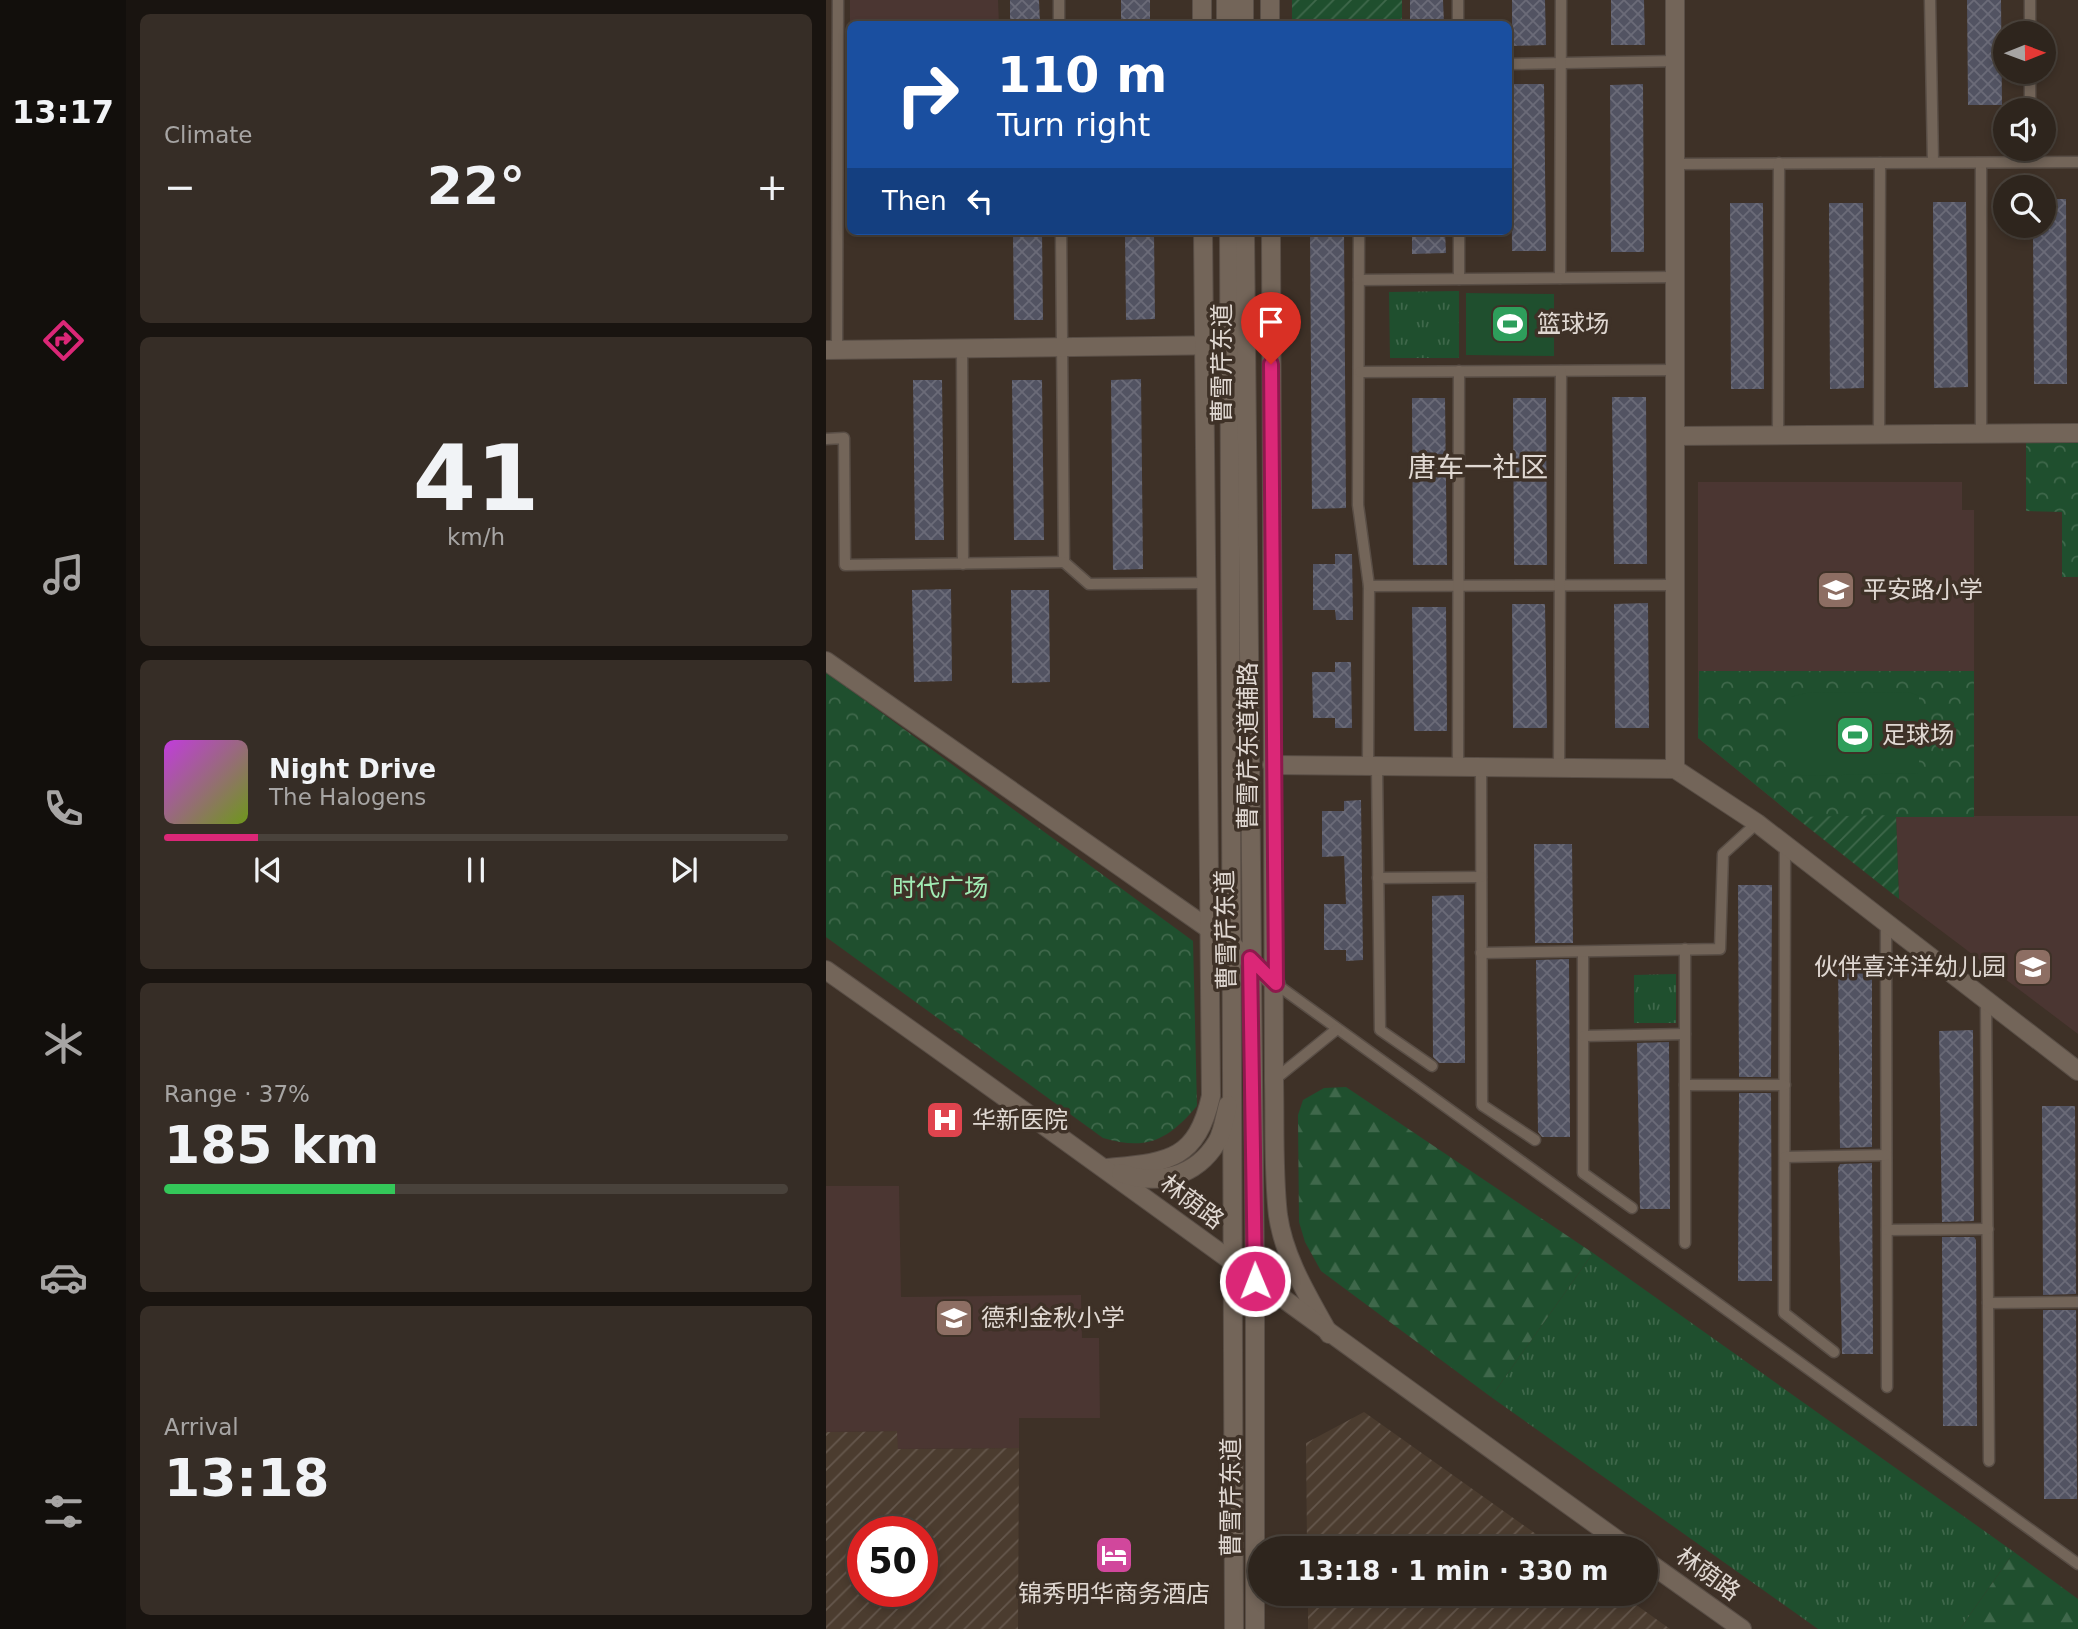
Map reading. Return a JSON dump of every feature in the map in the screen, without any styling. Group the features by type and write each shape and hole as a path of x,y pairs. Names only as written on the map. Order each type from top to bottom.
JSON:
{"street":[{"path":"1202,0 1202,21"},
{"path":"1226,0 1226,21"},
{"path":"1244,0 1244,21"},
{"path":"1270,0 1270,21"},
{"path":"1675,0 1675,769"},
{"name":"曹雪芹东道辅路","path":"1107,1168 1152,1163 1177,1155 1196,1138 1205,1120 1211,1096 1203,235"},
{"name":"曹雪芹东道","path":"1229,235 1231,944 1235,1266 1234,1629"},
{"name":"曹雪芹东道","path":"1245,235 1255,1281 1255,1629"},
{"name":"曹雪芹东道辅路","path":"1270,235 1272,765 1276,984 1274,1080 1279,1216 1300,1282 1329,1334"},
{"path":"831,350 1231,345"},
{"path":"1675,436 2078,433"},
{"path":"826,661 1231,944 1250,958 1276,984"},
{"path":"1272,765 1675,769 1757,823 2078,1071"},
{"name":"林荫路","path":"826,970 1107,1168 1255,1281 1612,1536"},
{"path":"1107,1168 1140,1180 1185,1175 1217,1142 1233,1089"},
{"name":"林荫路","path":"1658,1569 1742,1629"}],"lane":[{"path":"831,350 832,102 838,0"},
{"path":"1059,0 1059,21"},
{"path":"1458,0 1458,21"},
{"path":"1560,278 1561,0"},
{"path":"1930,0 1933,162"},
{"path":"2030,0 2030,21"},
{"path":"1512,64 1675,61"},
{"path":"1675,164 2078,162"},
{"path":"1778,436 1779,163"},
{"path":"1879,435 1880,163"},
{"path":"1981,163 1981,434"},
{"path":"1061,235 1064,562"},
{"path":"1359,235 1358,505 1369,586 1380,1030 1432,1066"},
{"path":"1459,235 1459,279"},
{"path":"1359,280 1675,277"},
{"path":"962,348 963,564"},
{"path":"1360,372 1675,370"},
{"path":"1458,766 1459,371"},
{"path":"1559,768 1561,371"},
{"path":"826,439 844,438 845,565 1064,562 1089,584 1206,583"},
{"path":"1369,586 1674,585"},
{"path":"1481,767 1482,1105 1535,1140"},
{"path":"1481,953 1720,948 1723,854 1757,823"},
{"path":"1785,845 1784,1313 1835,1352"},
{"path":"1378,878 1481,877"},
{"path":"1886,923 1887,1387"},
{"path":"1685,949 1685,1243"},
{"path":"1583,952 1583,1173 1632,1209"},
{"path":"1276,984 2078,1564"},
{"path":"1986,1000 1989,1461"},
{"path":"1274,1080 1337,1029"},
{"path":"1584,1035 1685,1034"},
{"path":"1685,1085 1785,1085"},
{"path":"1784,1157 1886,1155"},
{"path":"1886,1230 1988,1229"},
{"path":"1988,1303 2078,1302"}],"shaded area":[{"path":"850,0 998,0 999,21 850,21"},
{"name":"平安路小学","path":"1698,482 1962,482 1962,510 1974,510 1974,816 2078,816 2078,1034 1899,899 1896,817 1795,817 1698,738"},
{"name":"德利金秋小学","path":"826,1186 899,1186 901,1297 1081,1295 1082,1338 1099,1338 1100,1418 1019,1418 1019,1448 898,1449 897,1431 826,1432"},
{"path":"1364,1412 1539,1536 1307,1536 1306,1443"},
{"path":"898,1431 898,1449 1019,1448 1018,1629 826,1629 826,1432"},
{"path":"1308,1606 1638,1606 1670,1629 1308,1629"}],"green space":[{"path":"1292,0 1402,0 1402,21 1292,21"},
{"path":"1459,291 1459,358 1390,358 1389,292"},
{"name":"篮球场","path":"1466,293 1554,294 1554,356 1466,355"},
{"path":"2026,443 2078,443 2078,577 2062,577 2062,512 2026,511"},
{"path":"1699,671 1974,671 1974,817 1795,817 1698,738"},
{"name":"时代广场","path":"826,672 1193,941 1197,1106 1176,1127 1156,1140 1144,1143 1118,1142 1103,1138 826,937"},
{"name":"足球场","path":"1909,692 1919,696 1919,773 1805,776 1791,773 1791,697 1806,693"},
{"path":"1896,815 1899,899 1795,817"},
{"path":"1676,974 1676,1023 1634,1023 1634,975"},
{"path":"1346,1087 1593,1253 1491,1397 1321,1271 1305,1242 1299,1222 1298,1115 1303,1100 1324,1088"},
{"path":"1593,1253 2014,1552 1960,1629 1818,1629 1491,1397"},
{"path":"2014,1552 2078,1599 2078,1629 1960,1629"}],"building":[{"path":"1010,0 1039,0 1040,21 1010,21"},
{"path":"1121,0 1150,0 1150,19 1121,19"},
{"path":"1410,0 1443,0 1444,21 1410,21"},
{"path":"1512,0 1545,0 1546,45 1512,46"},
{"path":"1611,0 1644,0 1645,45 1611,45"},
{"path":"1967,0 2001,0 2001,21 1993,21 1993,84 2002,84 2002,98 1993,98 1993,105 1968,105"},
{"path":"1512,84 1544,84 1546,251 1512,251"},
{"path":"1643,84 1644,252 1611,252 1610,85"},
{"path":"2056,199 2066,199 2067,384 2034,384 2033,238 2056,238"},
{"path":"1933,202 1966,202 1968,387 1934,388"},
{"path":"1730,203 1763,203 1764,389 1731,389"},
{"path":"1829,203 1863,203 1864,388 1830,389"},
{"path":"1013,235 1042,235 1043,320 1014,320"},
{"path":"1125,235 1154,235 1155,319 1126,320"},
{"path":"1310,235 1344,235 1346,508 1312,509"},
{"path":"1412,235 1445,235 1446,253 1412,254"},
{"path":"1141,379 1143,569 1113,570 1111,380"},
{"path":"913,380 942,380 944,540 915,540"},
{"path":"1012,380 1042,380 1044,540 1014,540"},
{"path":"1612,397 1646,397 1647,564 1614,564"},
{"path":"1412,398 1445,398 1447,565 1413,565"},
{"path":"1513,398 1546,398 1547,565 1514,565"},
{"path":"1335,554 1352,554 1353,620 1336,620 1335,610 1313,610 1313,564 1335,564"},
{"path":"951,589 952,681 914,682 912,590"},
{"path":"1011,590 1049,590 1050,682 1012,683"},
{"path":"1648,603 1649,728 1615,728 1614,604"},
{"path":"1512,604 1545,604 1547,728 1513,728"},
{"path":"1412,607 1446,607 1447,731 1414,731"},
{"path":"1335,662 1351,662 1352,728 1335,728 1335,718 1313,718 1312,672 1335,672"},
{"path":"1361,800 1363,960 1346,961 1346,950 1324,950 1324,904 1346,904 1344,856 1322,857 1322,811 1344,811 1344,801"},
{"path":"1534,844 1572,844 1573,943 1535,943"},
{"path":"1738,885 1772,885 1771,1077 1739,1077"},
{"path":"1464,895 1465,1063 1439,1063 1433,1057 1432,896"},
{"path":"1569,959 1570,1137 1542,1137 1538,1132 1536,960"},
{"path":"1838,959 1872,959 1872,1147 1840,1148"},
{"path":"1973,1030 1974,1221 1942,1222 1939,1031"},
{"path":"1669,1042 1670,1209 1640,1209 1637,1043"},
{"path":"1739,1093 1771,1093 1772,1281 1738,1281"},
{"path":"2042,1106 2075,1106 2076,1294 2043,1295"},
{"path":"1872,1163 1873,1354 1842,1354 1838,1168 1840,1164"},
{"path":"1942,1237 1974,1237 1976,1240 1977,1426 1943,1426"},
{"path":"2043,1310 2076,1310 2077,1499 2044,1499"}],"place":[{"name":"篮球场","path":"1510,324"},
{"name":"平安路小学","path":"1836,590"},
{"name":"足球场","path":"1855,735"},
{"name":"伙伴喜洋洋幼儿园","path":"2033,967"},
{"name":"华新医院","path":"945,1120"},
{"name":"德利金秋小学","path":"954,1318"},
{"name":"锦秀明华商务酒店","path":"1114,1555"}],"district":[{"name":"唐车一社区","path":"1478,467"}],"route":[{"path":"1255,1281 1250,958 1276,984 1272,765 1271,364"}]}
